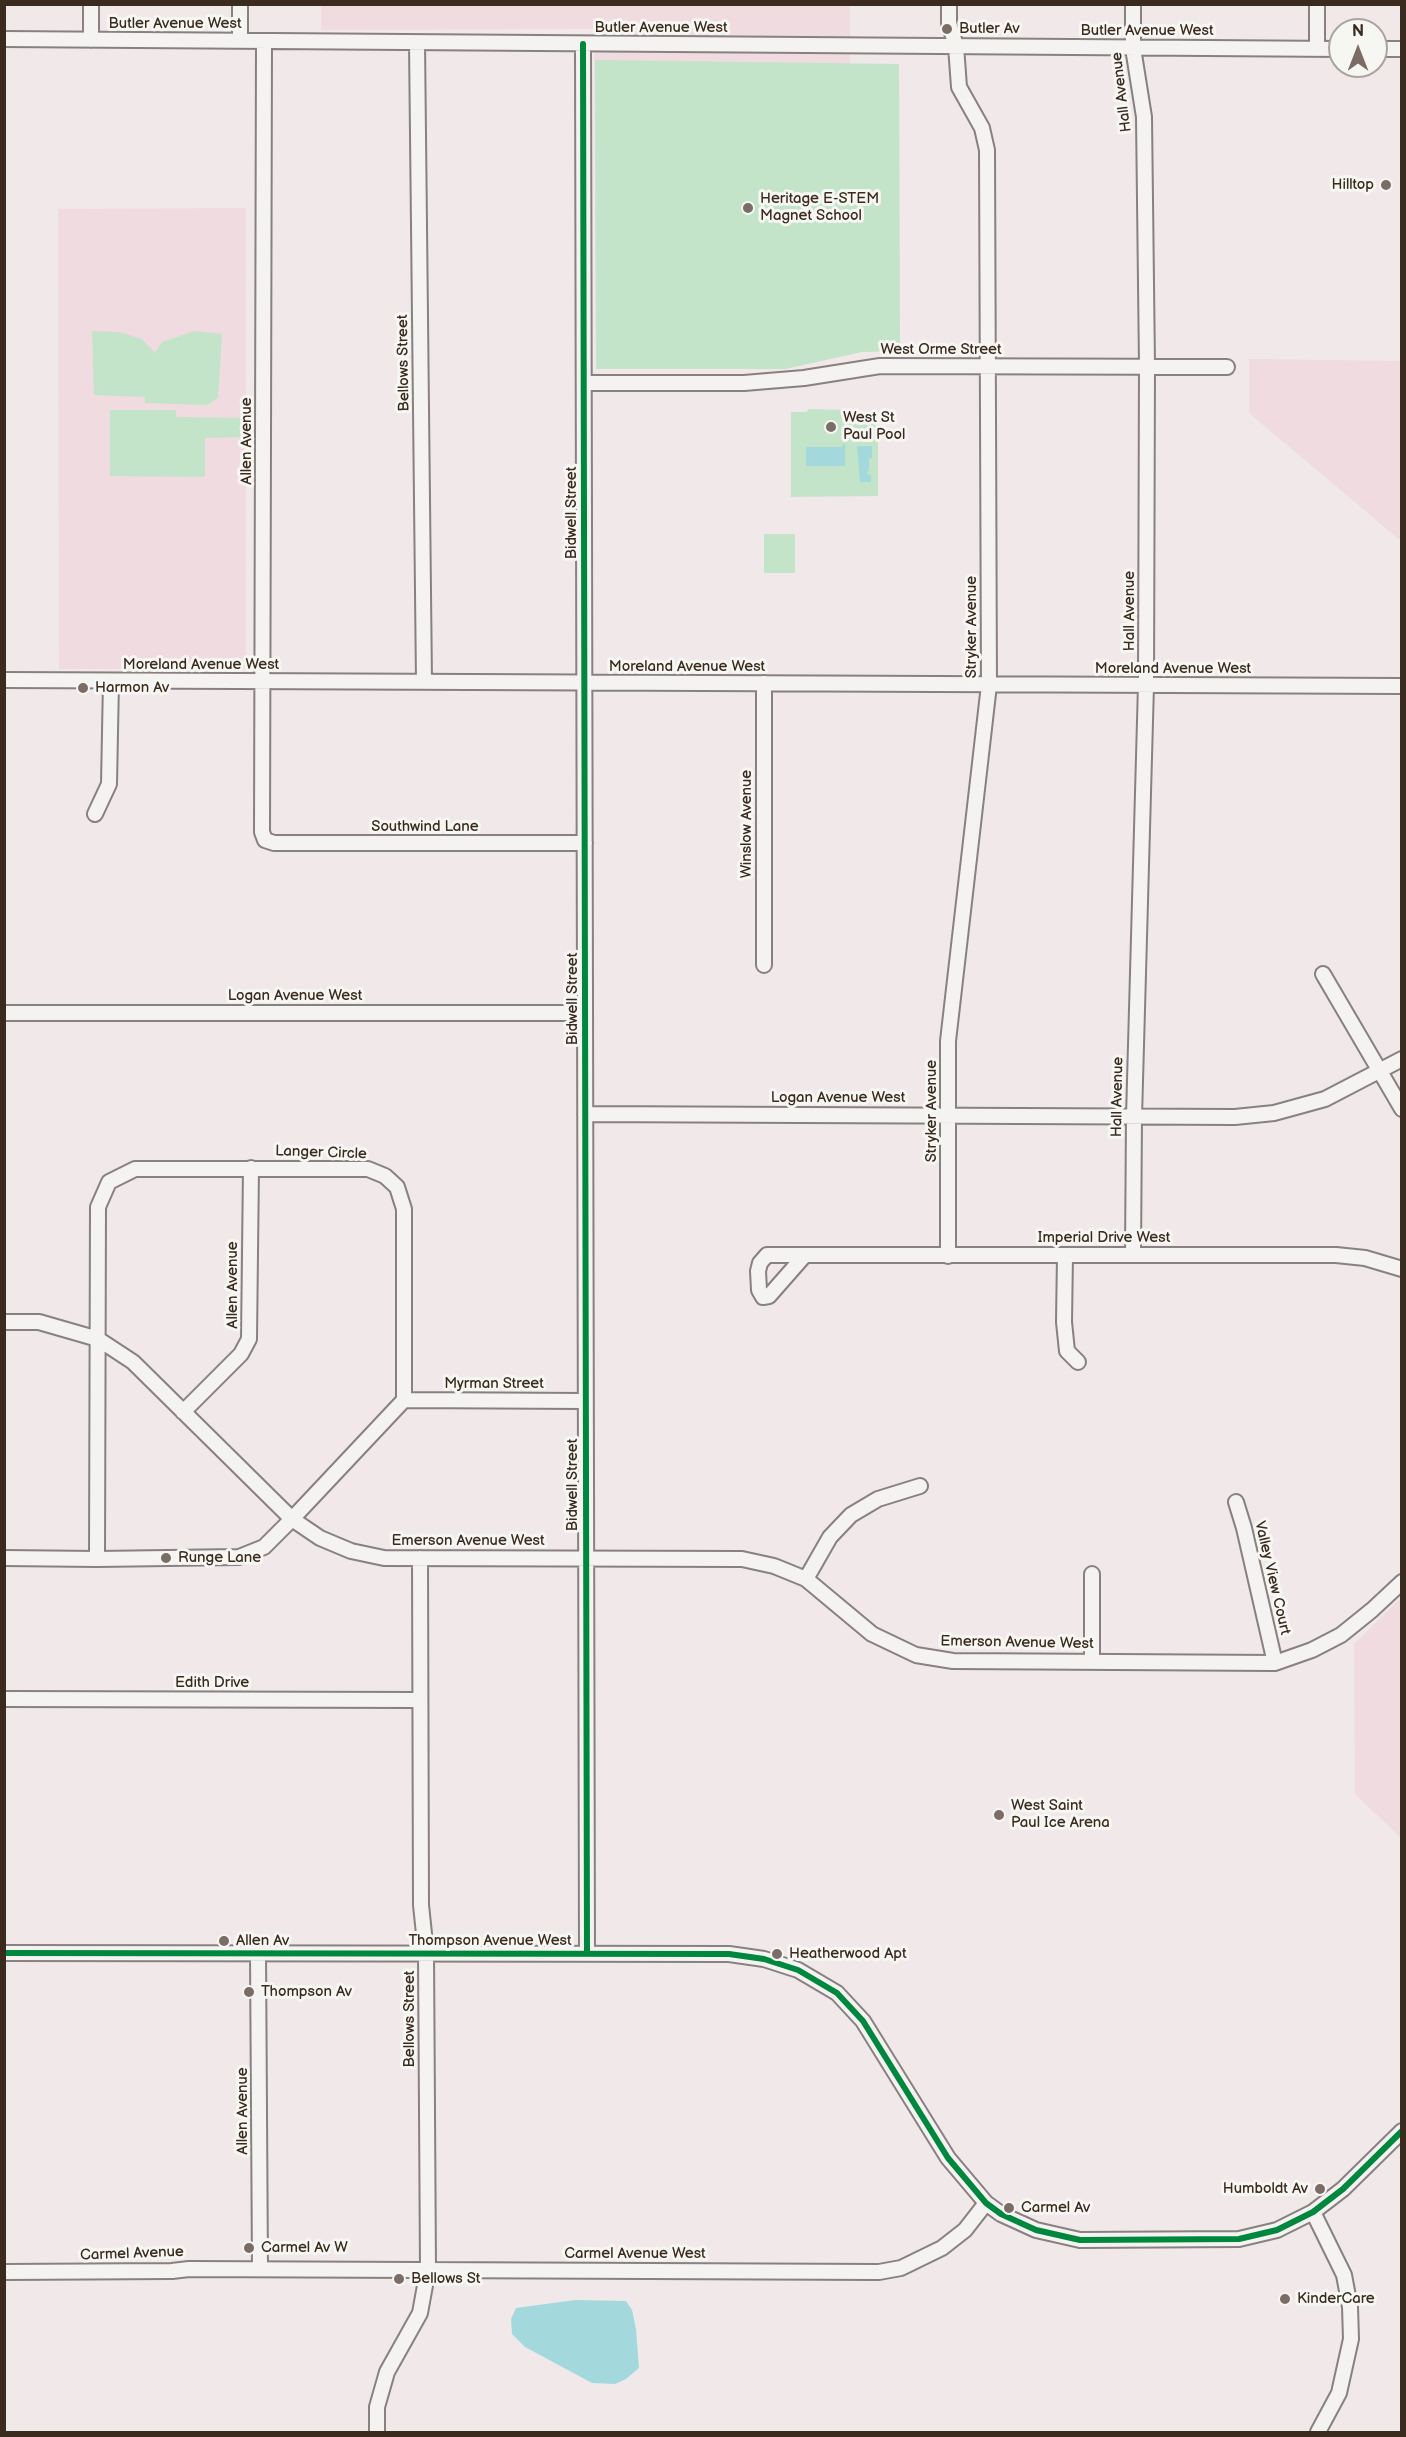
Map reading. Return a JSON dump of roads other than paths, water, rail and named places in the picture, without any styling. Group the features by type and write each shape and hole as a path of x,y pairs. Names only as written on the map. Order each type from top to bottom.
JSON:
{"street":[{"path":"91,4 91,40"},
{"path":"240,4 240,41"},
{"name":"Stryker Avenue","path":"948,1256 948,1041 988,685 987,150 982,128 959,87 956,46 949,23 949,4"},
{"name":"Hall Avenue","path":"1132,4 1133,48 1144,117 1147,366 1146,686 1134,1117 1133,1255"},
{"path":"1317,4 1317,49"},
{"name":"Butler Avenue West","path":"4,39 1328,49"},
{"name":"Allen Avenue","path":"264,41 262,832 265,840"},
{"name":"Bellows Street","path":"417,42 423,682"},
{"name":"Bidwell Street","path":"582,44 587,1954"},
{"name":"West Orme Street","path":"584,383 744,383 804,378 880,366 1227,367"},
{"name":"Moreland Avenue West","path":"4,680 1401,686"},
{"path":"95,814 109,784 111,681"},
{"name":"Winslow Avenue","path":"764,683 764,965"},
{"name":"Southwind Lane","path":"265,840 274,843 585,843"},
{"path":"1323,974 1401,1109"},
{"name":"Logan Avenue West","path":"4,1012 585,1013"},
{"name":"Logan Avenue West","path":"585,1114 1235,1117 1274,1113 1325,1099 1401,1059"},
{"name":"Allen Avenue","path":"183,1412 241,1354 249,1339 251,1168"},
{"name":"Langer Circle","path":"98,1558 98,1207 108,1182 135,1169 368,1169 384,1176 397,1187 404,1209 404,1400"},
{"path":"1065,1255 1064,1323 1067,1351 1078,1362"},
{"name":"Imperial Drive West","path":"805,1256 1336,1255 1365,1258 1401,1269"},
{"name":"Emerson Avenue West","path":"4,1322 39,1322 98,1339 133,1362 292,1519 320,1538 351,1551 384,1557 420,1558 742,1559 774,1566 806,1579 872,1634 916,1654 953,1661 1275,1663 1312,1650 1341,1635 1401,1582"},
{"path":"4,1558 238,1557 264,1547 404,1400"},
{"name":"Myrman Street","path":"404,1400 585,1401"},
{"path":"806,1579 830,1537 851,1515 878,1499 920,1486"},
{"name":"Valley View Court","path":"1236,1502 1275,1663"},
{"name":"Bellows Street","path":"377,2433 377,2407 387,2372 420,2313 428,2269 426,1953 421,1905 420,1558"},
{"path":"1092,1574 1092,1662"},
{"name":"Edith Drive","path":"4,1699 420,1700"},
{"name":"Thompson Avenue West","path":"4,1953 729,1954 761,1958 798,1970 837,1993 871,2032 948,2158 986,2203 1001,2214 1036,2230 1080,2240 1239,2239 1277,2230 1313,2212 1343,2189 1401,2131"},
{"name":"Allen Avenue","path":"258,1953 260,2269"},
{"name":"Carmel Avenue West","path":"260,2269 879,2272 918,2261 942,2248 965,2230 986,2203"},
{"path":"1313,2212 1344,2275 1350,2307 1351,2339 1339,2393 1318,2433"},
{"name":"Carmel Avenue","path":"4,2272 260,2269"}],"water":[{"path":"845,444 845,466 806,466 806,447 842,447"},
{"path":"857,446 872,446 872,458 869,459 869,471 867,472 871,475 871,482 860,482"},
{"path":"575,2300 626,2301 632,2310 639,2368 626,2379 615,2384 592,2383 525,2347 512,2334 511,2319 516,2308"}],"place":[{"name":"Butler Av","path":"947,29"},
{"name":"Hilltop","path":"1386,185"},
{"name":"Heritage E-STEM Magnet School","path":"748,208"},
{"name":"West St Paul Pool","path":"831,427"},
{"name":"Harmon Av","path":"83,688"},
{"name":"Runge Lane","path":"166,1558"},
{"name":"West Saint Paul Ice Arena","path":"999,1815"},
{"name":"Allen Av","path":"224,1941"},
{"name":"Heatherwood Apt","path":"777,1954"},
{"name":"Thompson Av","path":"249,1992"},
{"name":"Humboldt Av","path":"1320,2189"},
{"name":"Carmel Av","path":"1009,2208"},
{"name":"Carmel Av W","path":"249,2248"},
{"name":"Bellows St","path":"399,2279"},
{"name":"KinderCare","path":"1285,2299"}]}
